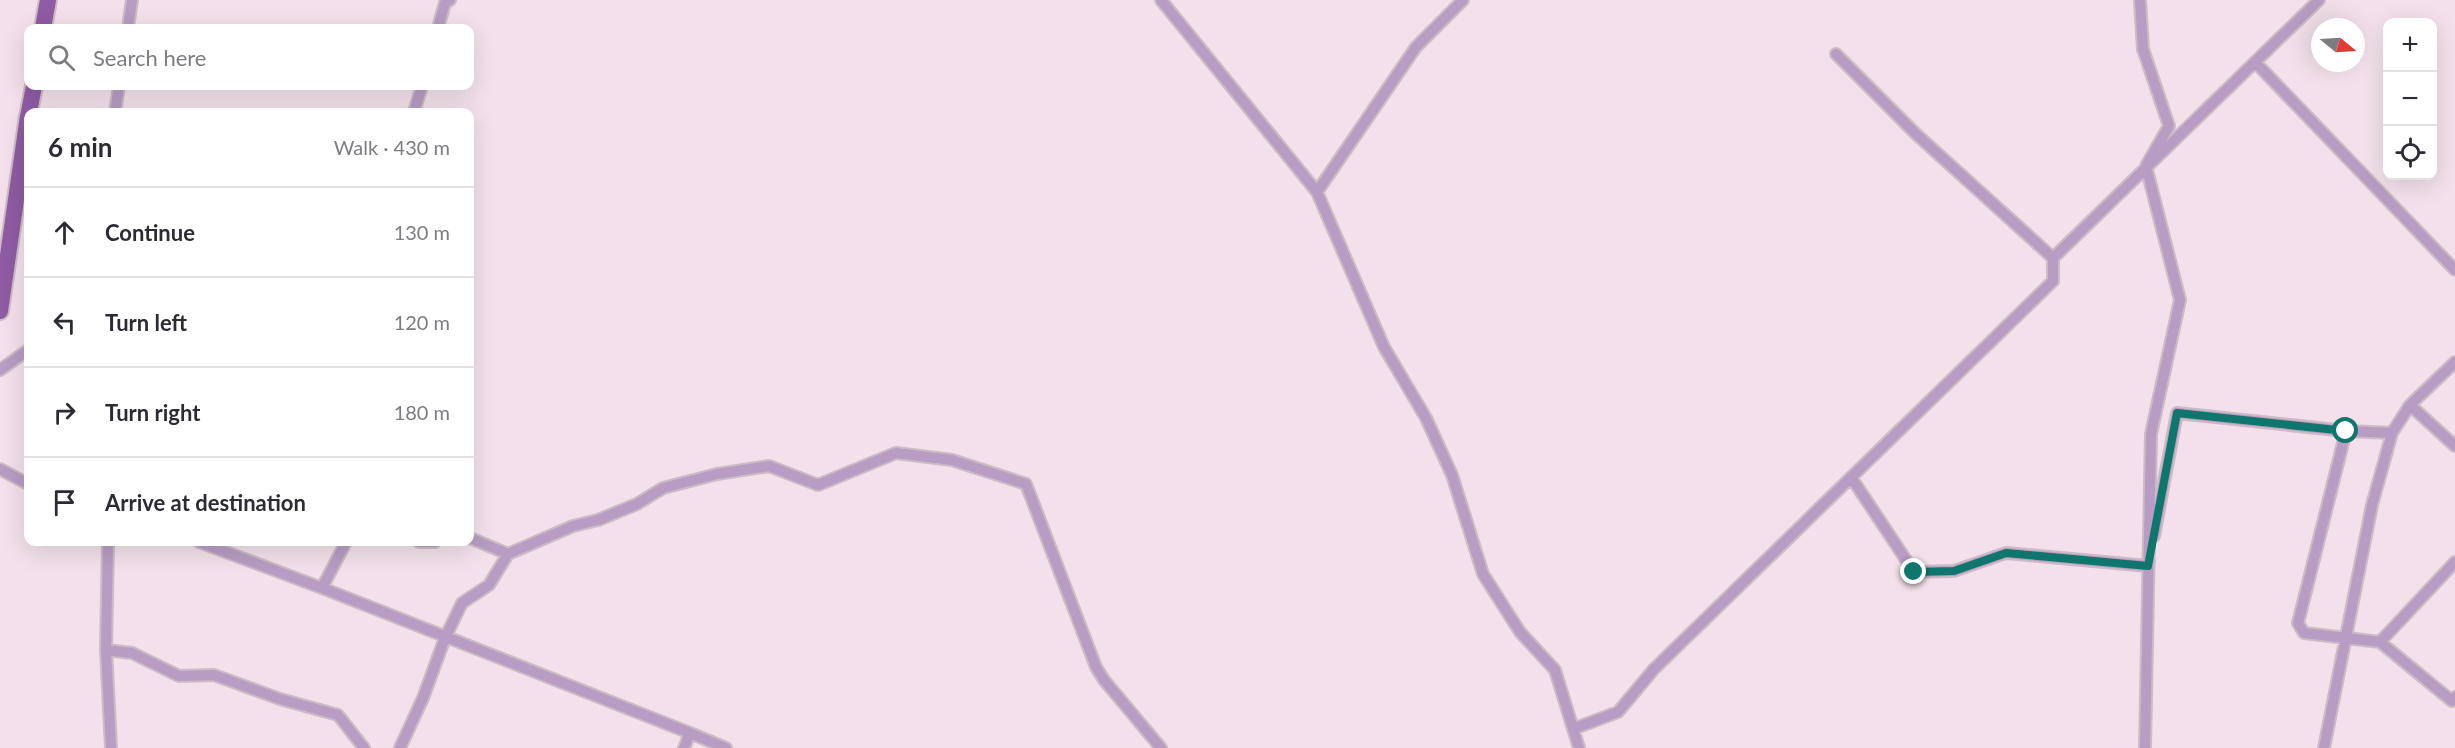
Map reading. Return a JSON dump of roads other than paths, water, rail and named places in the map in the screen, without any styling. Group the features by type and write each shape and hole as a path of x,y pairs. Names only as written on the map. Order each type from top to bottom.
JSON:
{"main road":[{"path":"44,24 48,0"},
{"path":"30,108 33,90"},
{"path":"0,311 21,207 24,172"}],"street":[{"path":"129,24 132,0"},
{"path":"1161,0 1317,192 1384,347 1426,418 1452,475 1484,574 1520,632 1555,670 1579,748"},
{"path":"1317,192 1416,47 1463,0"},
{"path":"2140,0 2143,49 2169,126 2146,166 2180,300 2151,434 2145,748"},
{"path":"1573,729 1618,712 1654,669 2053,281 2053,258 2319,0"},
{"path":"439,24 445,1"},
{"path":"1836,54 1916,134 2053,258"},
{"path":"2254,62 2455,270"},
{"path":"116,108 118,90"},
{"path":"415,108 421,90"},
{"path":"0,370 24,353"},
{"path":"2324,748 2374,495 2392,433 2410,405 2455,362"},
{"path":"2410,405 2455,446"},
{"path":"2148,566 2177,413 2346,431 2392,433"},
{"path":"2346,431 2298,623 2304,633 2380,642 2452,701 2455,697"},
{"path":"400,748 423,698 445,638 462,603 489,585 508,554 573,526 598,520 637,504 663,488 717,474 769,465 818,485 896,453 952,460 1026,484 1096,667 1104,680 1161,748"},
{"path":"0,469 24,482"},
{"path":"1851,477 1914,572 1954,571 2006,553 2148,566"},
{"path":"474,540 508,554"},
{"path":"108,546 106,650 111,748"},
{"path":"210,546 322,588 726,748"},
{"path":"322,588 344,546"},
{"path":"2380,642 2455,562"},
{"path":"106,650 132,653 179,676 214,675 280,699 338,716 364,748"},
{"path":"684,748 690,732"}]}
